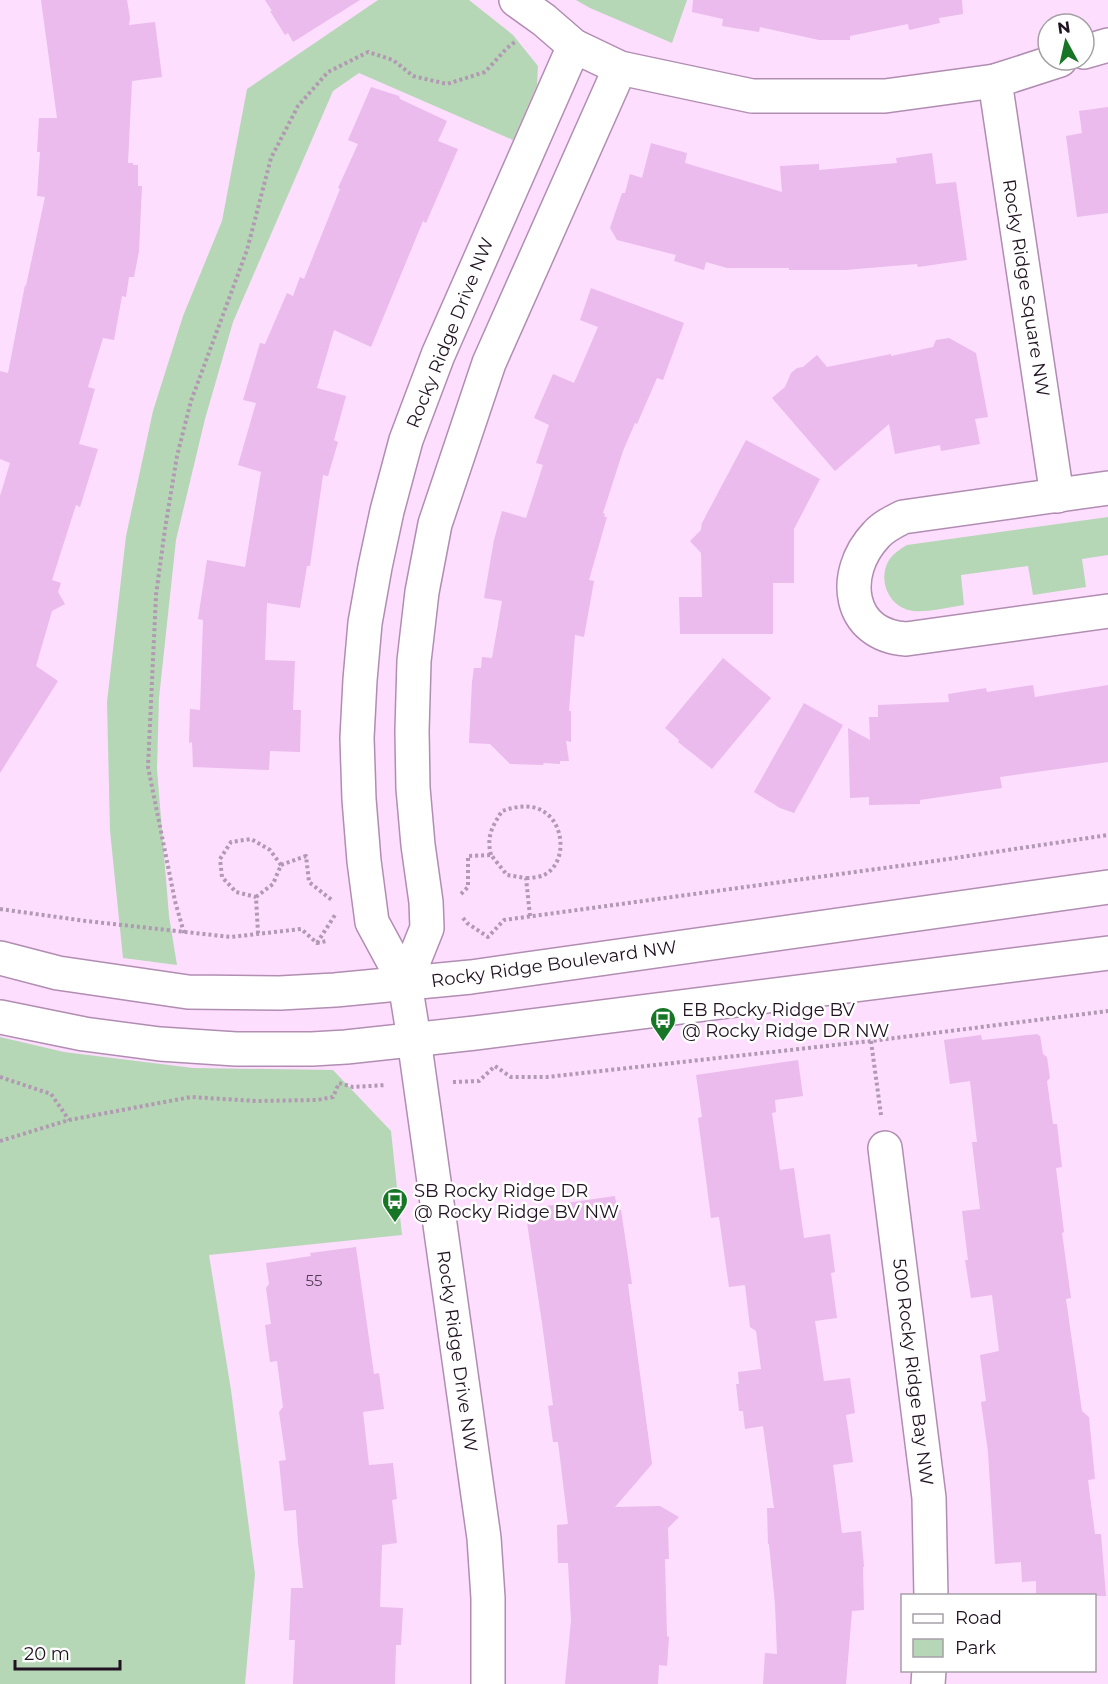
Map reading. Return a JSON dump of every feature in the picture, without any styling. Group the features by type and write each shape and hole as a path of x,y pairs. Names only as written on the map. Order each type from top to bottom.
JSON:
{"street":[{"path":"516,0 574,46 620,68 752,96 885,96 995,81 1036,68"},
{"name":"Rocky Ridge Drive NW","path":"488,1684 488,1598 484,1538 414,1040 405,983 372,921 364,861 358,799 357,738 360,680 367,612 375,567 406,440 438,355 574,46"},
{"path":"405,983 427,928 414,800 412,731 414,661 422,592 435,524 489,363 620,68"},
{"name":"Rocky Ridge Square NW","path":"995,81 1057,496"},
{"path":"1108,488 903,517 876,535 864,552 856,570 854,591 855,604 871,627 889,636 906,639 1108,610"},
{"path":"387,511 435,524"},
{"name":"Rocky Ridge Boulevard NW","path":"0,958 58,973 188,992 280,993 471,977 1108,887"},
{"path":"0,1017 95,1035 160,1044 236,1049 312,1049 475,1033 1108,953"},
{"name":"500 Rocky Ridge Bay NW","path":"885,1148 929,1498 931,1594"}],"path":[{"path":"184,933 175,901 148,767 156,595 177,456 190,401 247,250 271,158 298,106 328,72 368,52 393,60 413,76 447,84 485,72 507,48 544,20"},
{"path":"521,806 532,807 546,813 554,821 561,845 555,865 544,875 526,878 507,875 491,855 489,847 491,829 502,811 521,806"},
{"path":"462,916 466,923 488,936 504,920 1108,835"},
{"path":"256,897 236,892 222,876 220,859 231,842 251,839 270,850 281,865"},
{"path":"460,894 468,887 468,856 491,855"},
{"path":"256,897 273,884 281,865 306,856 309,882 341,906 317,943"},
{"path":"526,878 530,916"},
{"path":"256,897 258,933"},
{"path":"0,909 231,937 301,928 317,943"},
{"path":"317,943 327,941"},
{"path":"479,1081 495,1066 511,1077 547,1077 871,1041 1108,1011"},
{"path":"871,1041 885,1148"},
{"path":"0,1077 51,1094 69,1120"},
{"path":"0,1141 69,1120 191,1097 256,1101 317,1100 333,1098 339,1083 353,1087"}],"green space":[{"path":"378,0 469,0 513,35 538,66 537,85 513,140 359,73 333,91 233,322 205,419 176,540 159,698 157,769 169,916 177,965 123,958 110,831 107,702 126,536 153,411 183,316 222,221 247,89"},
{"path":"576,0 687,0 672,43"},
{"path":"1108,517 1108,555 1082,559 1086,587 1033,595 1028,566 961,575 964,605 936,610 908,610 895,602 887,590 884,575 889,560 907,545"},
{"path":"0,1037 64,1052 193,1068 333,1070 391,1131 402,1235 209,1255 231,1390 255,1574 245,1684 0,1684"}],"building":[{"path":"41,0 127,0 129,25 155,22 162,77 132,81 128,163 138,165 138,186 142,186 139,251 134,277 129,277 126,297 122,296 114,340 103,338 88,387 95,389 79,444 98,449 80,507 76,505 52,580 61,583 58,592 65,604 52,611 36,666 58,681 0,773 0,496 10,463 0,459 0,371 8,373 45,197 37,196 40,152 37,152 39,118 57,118"},
{"path":"265,0 360,0 293,42 288,33 285,35"},
{"path":"693,0 962,0 963,14 939,18 940,23 909,30 908,24 850,36 850,40 819,40 760,27 759,32 722,26 723,19 692,12"},
{"path":"371,87 399,96 400,99 447,121 438,141 458,149 426,223 423,221 371,347 334,330 317,388 346,396 334,440 338,442 328,476 323,475 310,566 307,566 300,608 267,603 265,660 295,661 293,710 301,710 300,752 270,751 269,770 193,767 192,742 189,743 190,709 200,710 203,620 198,619 207,560 245,567 261,472 238,465 256,403 243,400 260,343 265,344 287,293 293,296 300,277 304,279 340,189 338,188 358,144 348,140"},
{"path":"1108,107 1108,213 1077,217 1066,136 1082,133 1079,111"},
{"path":"651,143 687,153 685,163 782,192 780,166 819,164 819,170 897,163 896,158 932,153 936,184 956,182 967,260 918,267 917,264 845,270 727,268 706,262 704,270 674,261 676,255 617,240 610,228 622,193 625,193 630,174 642,178"},
{"path":"591,288 684,323 663,380 657,378 623,451 603,513 604,517 607,517 589,580 594,581 584,637 575,635 569,711 571,711 571,742 566,741 569,761 560,761 560,764 544,763 543,765 510,764 490,744 469,743 474,668 481,668 482,657 492,658 502,601 484,598 494,540 502,511 526,518 543,465 536,463 549,425 534,418 553,374 574,383 598,327 580,320"},
{"path":"949,338 976,353 988,417 975,419 980,444 941,451 940,445 895,454 889,424 835,471 772,398 785,387 791,373 803,367 817,355 827,367 933,347 936,340"},
{"path":"746,440 820,479 794,529 794,583 773,583 773,634 680,634 679,597 702,597 701,553 690,541 701,530 702,523"},
{"path":"723,658 771,698 712,769 678,742 679,740 665,728"},
{"path":"1033,685 1035,697 1108,685 1108,762 1000,777 1002,788 920,800 920,804 869,805 869,797 850,798 848,728 870,740 869,717 878,717 878,705 949,702 948,694 986,688 987,692"},
{"path":"804,703 843,725 794,813 780,808 754,792"},
{"path":"1038,1034 1043,1054 1047,1057 1050,1078 1047,1081 1053,1124 1057,1124 1062,1167 1056,1168 1071,1298 1066,1299 1082,1411 1089,1417 1095,1479 1088,1480 1095,1534 1101,1534 1106,1596 1036,1594 1036,1581 1022,1582 1021,1562 995,1564 988,1452 981,1402 986,1401 980,1355 999,1351 992,1295 971,1298 965,1260 968,1260 962,1211 980,1209 972,1142 977,1142 970,1081 950,1084 944,1040 981,1035 982,1040"},
{"path":"798,1060 803,1096 775,1100 776,1112 772,1113 780,1170 794,1168 804,1238 830,1234 835,1272 831,1273 837,1318 815,1321 824,1381 850,1378 855,1413 846,1415 853,1462 833,1465 842,1533 861,1531 864,1567 864,1610 852,1611 846,1684 763,1684 765,1653 777,1654 767,1508 774,1508 763,1426 745,1429 743,1411 739,1411 736,1384 739,1384 738,1372 761,1369 756,1331 750,1327 745,1285 729,1287 719,1217 711,1218 698,1118 702,1117 696,1075"},
{"path":"615,1196 617,1210 621,1210 632,1284 628,1284 652,1464 615,1507 660,1506 679,1517 668,1528 669,1559 665,1559 667,1636 669,1637 667,1666 659,1665 658,1684 565,1684 571,1621 568,1563 558,1563 557,1525 568,1524 558,1442 553,1442 548,1406 553,1405 525,1209"},
{"path":"356,1247 374,1374 379,1373 384,1409 363,1412 369,1465 393,1463 397,1499 392,1500 397,1543 382,1545 380,1607 403,1608 401,1645 396,1645 395,1684 293,1684 295,1640 289,1640 291,1588 303,1588 296,1510 284,1511 279,1461 286,1460 279,1412 283,1407 277,1361 270,1362 265,1325 271,1324 266,1288 269,1284 266,1263 311,1256 310,1253"}],"place":[{"name":"EB Rocky Ridge BV @ Rocky Ridge DR NW","path":"663,1043"},
{"name":"SB Rocky Ridge DR @ Rocky Ridge BV NW","path":"395,1224"}]}
